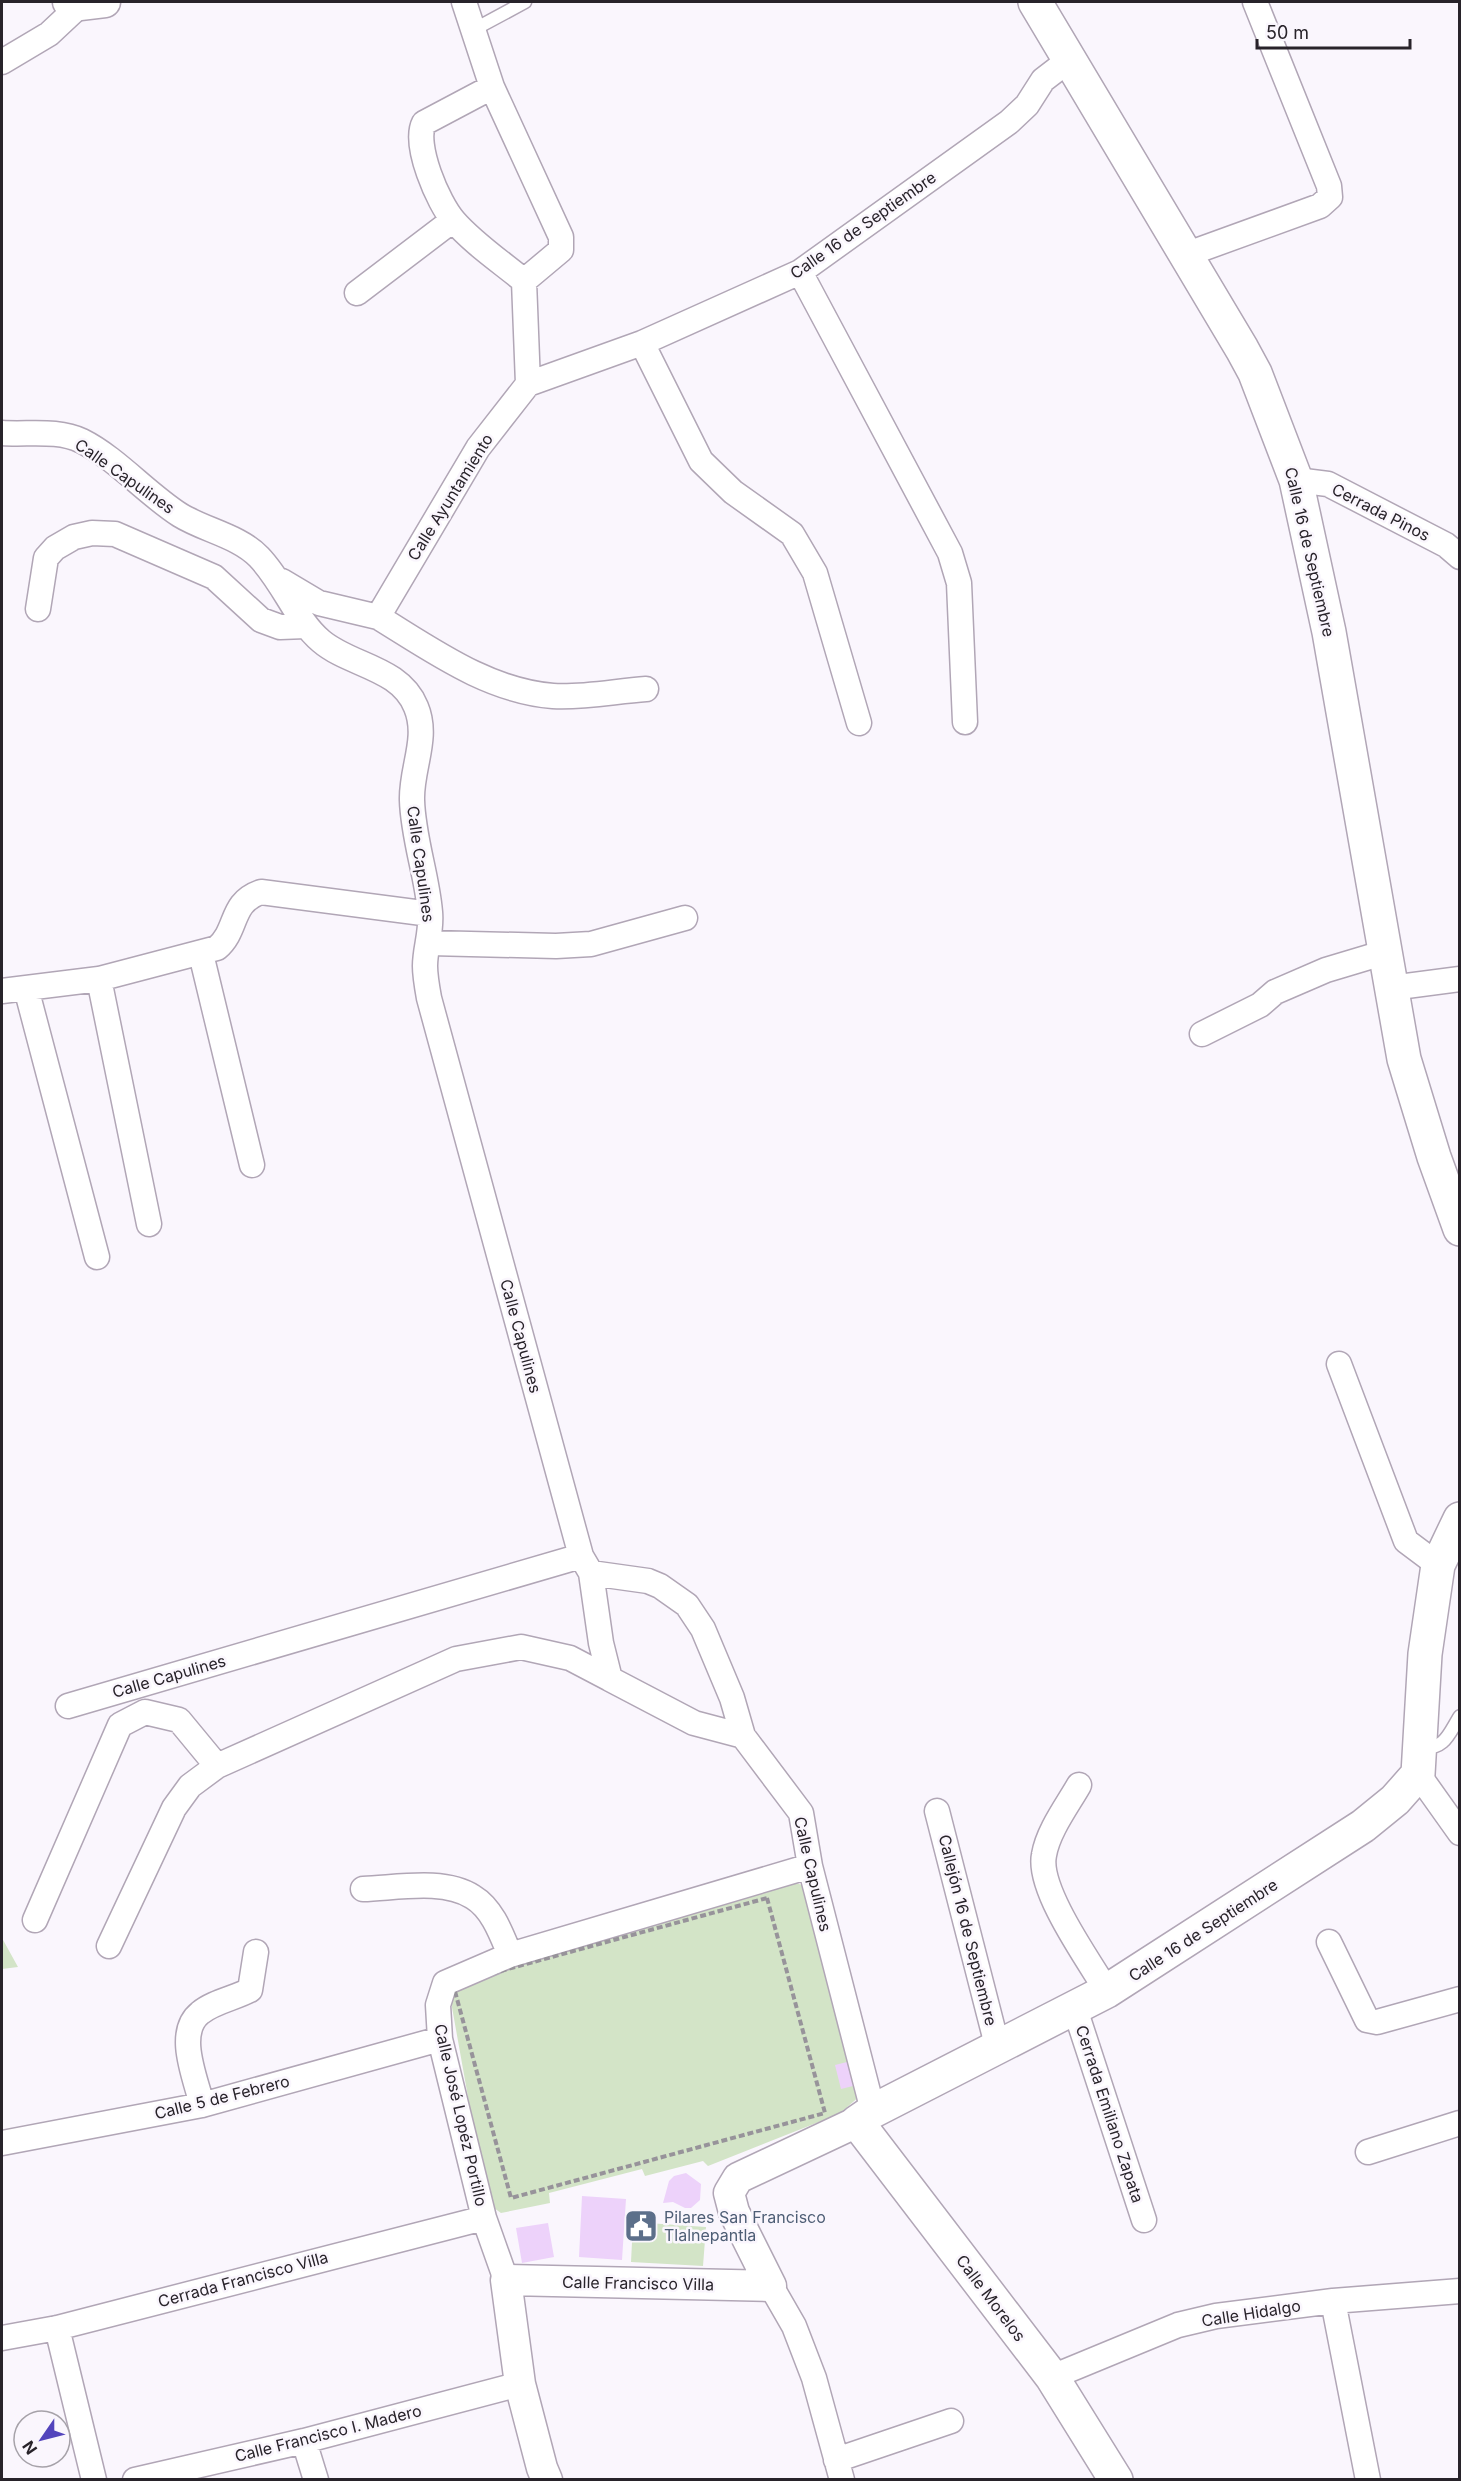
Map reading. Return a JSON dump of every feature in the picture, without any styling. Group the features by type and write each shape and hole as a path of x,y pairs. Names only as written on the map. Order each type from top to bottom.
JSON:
{"main road":[{"name":"Calle 16 de Septiembre","path":"1035,2 1255,373 1296,480 1329,632 1404,1059 1434,1157 1460,1229"},
{"path":"1418,1760 1425,1654 1438,1565 1460,1519"},
{"name":"Calle 16 de Septiembre","path":"865,2117 1107,1991 1363,1826 1395,1800 1418,1760"},
{"name":"Calle Morelos","path":"865,2117 1052,2377 1116,2480"}],"street":[{"path":"464,2 492,87 561,237 561,250 524,281"},
{"path":"1185,255 1320,206 1330,197 1329,186 1255,2"},
{"path":"2,62 49,34 84,3"},
{"name":"Calle 16 de Septiembre","path":"528,384 642,343 800,272 1009,122 1027,105 1043,80 1069,60"},
{"path":"492,87 424,123 419,132 428,172 453,220 524,281 528,384"},
{"path":"357,293 453,220"},
{"path":"800,272 950,553 958,583 965,722"},
{"path":"642,343 701,461 733,492 792,534 815,573 859,723"},
{"name":"Calle Ayuntamiento","path":"378,617 478,448 528,384"},
{"name":"Calle Capulines","path":"2,433 55,433 82,441 179,514 257,555 279,580 306,626 322,643 385,674 406,690 416,707 422,741 414,769 412,800 430,914 430,943 424,965 429,998 586,1564"},
{"name":"Cerrada Pinos","path":"1296,480 1328,484 1446,545 1460,557"},
{"path":"38,609 46,558 55,548 74,537 115,534 214,577 261,620 280,627 306,626"},
{"path":"279,580 319,603 378,617 453,663 492,681 518,689 554,696 646,689"},
{"path":"2,991 99,979 217,948 227,939 238,908 249,896 261,892 430,914"},
{"path":"430,943 556,946 591,944 685,918"},
{"path":"1202,1034 1260,1005 1275,992 1326,970 1386,952"},
{"path":"201,954 252,1166"},
{"path":"99,979 149,1224"},
{"path":"1391,988 1460,979"},
{"path":"26,988 97,1257"},
{"path":"1339,1364 1406,1541 1438,1565"},
{"path":"586,1564 610,1679"},
{"name":"Calle Capulines","path":"68,1706 586,1564 660,1586 687,1605 703,1629 732,1698 743,1736 801,1813 810,1866 865,2117"},
{"path":"109,1946 174,1809 190,1786 217,1766 456,1659 521,1647 570,1658 694,1723 743,1736"},
{"path":"35,1920 120,1725 145,1712 179,1720 217,1766"},
{"path":"1418,1760 1460,1833"},
{"path":"1078,1785 1054,1830 1044,1855 1044,1874 1060,1913 1107,1991"},
{"name":"Callejón 16 de Septiembre","path":"937,1811 998,2049"},
{"name":"Calle José Lopéz Portillo","path":"547,2480 520,2384 506,2280 484,2218 440,2039 438,2005 445,1983 510,1956 810,1866"},
{"path":"363,1889 438,1887 474,1897 498,1926 510,1956"},
{"path":"1329,1942 1367,2020 1377,2022 1460,1999"},
{"path":"202,2105 187,2040 189,2025 201,2012 250,1990 256,1952"},
{"name":"Cerrada Emiliano Zapata","path":"1075,2009 1144,2220"},
{"name":"Calle 5 de Febrero","path":"2,2143 202,2105 440,2039"},
{"name":"Calle 16 de Septiembre","path":"771,2286 734,2212 729,2193 738,2178 865,2117"},
{"path":"1368,2152 1460,2123"},
{"name":"Cerrada Francisco Villa","path":"2,2338 57,2328 484,2218"},
{"name":"Calle Francisco Villa","path":"506,2280 771,2286"},
{"path":"771,2286 794,2326 814,2378 839,2470 951,2421"},
{"name":"Calle Hidalgo","path":"1052,2377 1178,2325 1216,2316 1333,2301 1460,2291"},
{"path":"1333,2301 1368,2480"},
{"path":"57,2328 94,2480"},
{"name":"Calle Francisco I. Madero","path":"135,2480 304,2440 520,2384"},
{"path":"304,2440 316,2480"}],"lane":[{"path":"473,30 525,2"},
{"path":"1418,1760 1433,1748 1442,1745 1460,1716"}],"path":[{"path":"767,1898 825,2113 511,2198 453,1984 767,1898"}],"green space":[{"path":"796,1883 805,1886 860,2096 839,2114 708,2166 703,2161 645,2176 642,2169 549,2193 550,2203 501,2213 487,2203 448,1985"},
{"path":"2,1938 18,1967 2,1969"},
{"path":"633,2222 706,2227 703,2266 631,2262"}],"building":[{"path":"851,2061 857,2085 841,2089 835,2065"},
{"path":"686,2173 701,2184 700,2200 691,2208 685,2208 673,2202 663,2203 669,2181 674,2176"},
{"path":"582,2196 626,2199 622,2260 579,2257"},
{"path":"548,2223 554,2257 522,2263 516,2228"}],"place":[{"name":"Pilares San Francisco Tlalnepantla","path":"641,2226"}]}
